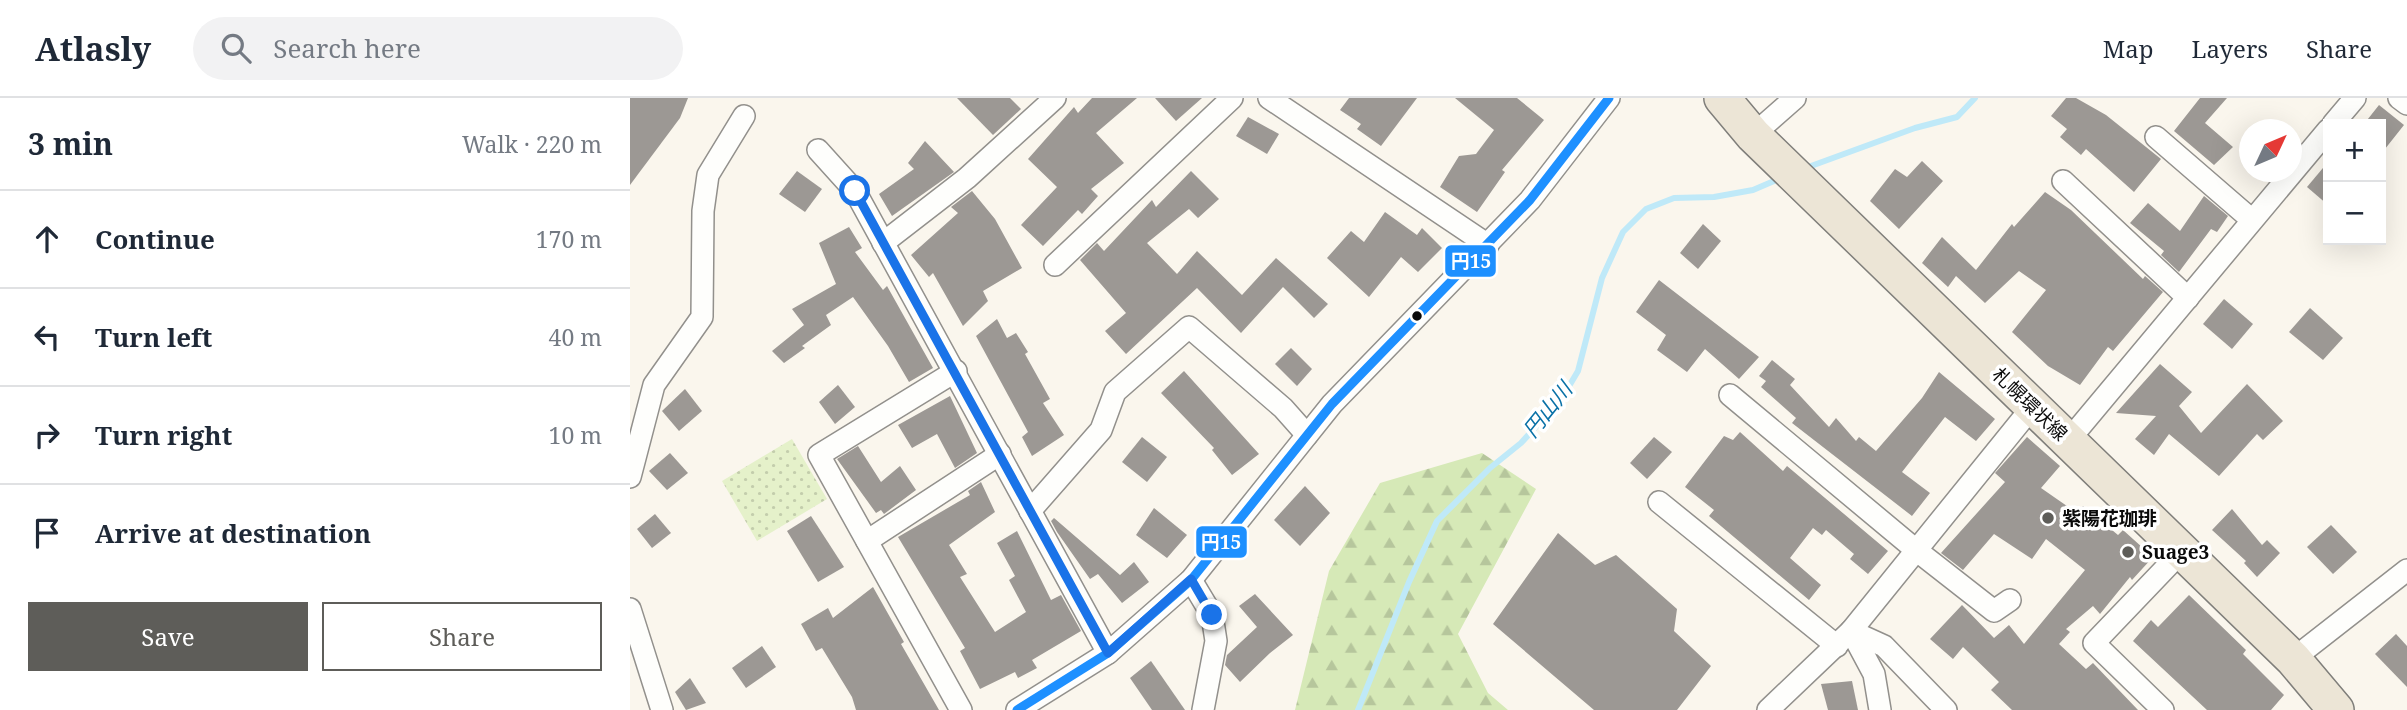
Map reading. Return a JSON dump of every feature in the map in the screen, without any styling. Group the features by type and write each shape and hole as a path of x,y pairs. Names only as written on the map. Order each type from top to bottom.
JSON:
{"main road":[{"name":"札幌環状線","path":"1722,98 1753,135 2293,659 2323,705"}],"street":[{"path":"883,243 967,178 1055,98"},
{"path":"1055,265 1232,98"},
{"path":"1269,98 1488,245"},
{"path":"1017,710 1108,653 1191,579 1332,404 1530,200 1609,98"},
{"path":"1753,135 1795,98"},
{"path":"2337,119 2355,98"},
{"path":"2399,98 2407,104"},
{"path":"630,477 654,386 702,317 703,211 708,175 744,116"},
{"path":"2068,441 2323,136"},
{"path":"2157,137 2252,220"},
{"path":"818,150 855,191 956,371 1108,653"},
{"path":"2063,181 2188,298"},
{"path":"1030,511 1101,430 1115,392 1189,327 1283,408 1307,435"},
{"path":"956,371 819,455 961,710"},
{"path":"1730,395 1916,550 1994,611 2010,600"},
{"path":"1768,710 1844,638 2032,406"},
{"path":"867,541 1000,454"},
{"path":"1659,502 1844,638 1874,674 1880,710"},
{"path":"2163,710 2094,643 2182,551"},
{"path":"2293,659 2407,570"},
{"path":"1191,579 1212,615 1216,641 1203,710"},
{"path":"630,610 663,710"},
{"path":"1844,638 1884,646 1946,710"}],"green space":[{"path":"792,439 827,499 757,541 722,481"},
{"path":"1482,453 1536,489 1458,634 1488,693 1508,710 1295,710 1329,571 1380,483"}],"building":[{"path":"630,98 688,98 680,118 630,185"},
{"path":"957,98 1010,98 1021,109 993,135"},
{"path":"1092,98 1137,98 1096,133 1124,163 1091,189 1098,196 1082,214 1078,210 1043,246 1021,225 1057,187 1028,159 1074,107 1078,113"},
{"path":"1155,98 1202,98 1176,121"},
{"path":"1349,98 1417,98 1381,146 1357,129 1361,124 1340,110"},
{"path":"1455,98 1517,98 1544,120 1502,170 1505,172 1477,212 1440,187 1459,156 1476,154 1494,130"},
{"path":"2066,98 2076,98 2106,115 2161,159 2134,192 2086,149 2081,155 2060,137 2067,129 2051,116"},
{"path":"2200,98 2227,98 2205,123 2233,147 2214,165 2174,131"},
{"path":"2379,105 2404,125 2386,148 2386,119 2368,119"},
{"path":"1248,117 1279,134 1267,154 1236,136"},
{"path":"925,141 954,172 892,216 879,194 914,169 908,163"},
{"path":"1922,161 1943,181 1899,229 1870,201 1895,169 1907,177"},
{"path":"2323,168 2323,201 2307,187"},
{"path":"797,171 822,189 805,212 779,194"},
{"path":"1191,171 1219,199 1198,218 1189,209 1147,243 1177,274 1197,251 1242,295 1276,258 1328,304 1314,318 1283,287 1241,333 1197,288 1126,354 1105,331 1126,313 1080,260 1097,243 1104,251 1152,200 1156,207"},
{"path":"972,191 995,219 1022,268 983,291 988,301 963,326 933,273 929,277 911,255 958,213 951,207"},
{"path":"2045,192 2071,210 2143,279 2145,276 2163,292 2113,351 2108,347 2080,385 2048,366 2012,332 2046,290 2019,271 1985,303 1956,276 1948,287 1922,263 1942,237 1976,270 2012,224 2014,227"},
{"path":"2204,196 2228,216 2217,232 2211,229 2179,272 2161,255 2164,251 2130,223 2148,203 2180,231"},
{"path":"1385,212 1417,235 1422,228 1442,248 1418,272 1401,257 1369,297 1327,258 1351,231 1364,242"},
{"path":"1703,224 1721,241 1698,269 1680,253"},
{"path":"849,227 862,248 855,252 883,290 887,286 933,368 909,382 888,346 853,297 826,315 831,325 784,363 772,351 804,325 792,309 836,284 819,243"},
{"path":"1659,280 1759,357 1739,379 1705,349 1687,372 1657,350 1666,335 1636,312"},
{"path":"2224,299 2253,324 2232,349 2203,324"},
{"path":"2310,308 2343,338 2323,360 2289,332"},
{"path":"997,319 1007,338 1016,333 1028,352 1025,354 1050,399 1043,403 1064,435 1032,456 1022,437 1028,432 976,336"},
{"path":"1291,348 1312,369 1297,386 1275,364"},
{"path":"1772,360 1795,379 1790,385 1829,427 1836,418 1856,441 1859,437 1876,451 1922,398 1939,372 1995,419 1976,441 1945,417 1902,472 1930,493 1912,516 1792,423 1796,418 1761,387 1766,381 1759,376"},
{"path":"2160,364 2192,392 2179,406 2201,433 2247,384 2283,421 2263,440 2257,434 2219,476 2169,434 2154,455 2135,439 2156,416 2116,413"},
{"path":"1184,371 1259,454 1232,475 1212,450 1214,448 1161,393"},
{"path":"838,385 855,407 835,424 819,402"},
{"path":"685,389 702,411 679,431 662,411"},
{"path":"950,396 977,453 955,468 937,434 912,448 898,425"},
{"path":"1740,432 1783,471 1787,466 1888,551 1868,574 1850,559 1854,554 1826,530 1822,535 1813,528 1790,558 1821,585 1809,600 1709,516 1714,510 1685,487 1724,436 1733,440"},
{"path":"1142,437 1167,457 1147,482 1122,462"},
{"path":"1654,437 1672,452 1647,479 1630,463"},
{"path":"2027,437 2060,466 2041,488 2077,513 2083,506 2118,535 2123,530 2153,557 2132,580 2130,577 2100,614 2093,606 2066,629 2070,632 2059,644 2086,669 2093,663 2138,710 2012,710 1991,690 1999,682 1963,647 1953,659 1930,639 1962,605 1994,638 2009,625 2024,644 2085,570 2046,539 2032,559 1994,534 1963,570 1941,553 2005,482 1995,473"},
{"path":"858,446 881,482 900,466 916,490 884,514 881,510 876,513 837,459"},
{"path":"670,453 688,473 667,490 649,471"},
{"path":"981,482 995,512 949,545 967,574 960,577 995,632 1026,612 1009,580 1015,576 997,543 1017,531 1051,600 1061,595 1081,631 1032,660 1037,668 1018,678 1015,672 980,689 960,651 965,648 898,537 970,495 968,491"},
{"path":"1305,486 1330,513 1300,546 1274,520"},
{"path":"1154,508 1187,535 1167,558 1136,535"},
{"path":"2232,509 2262,545 2267,540 2280,553 2257,577 2244,563 2246,561 2212,530"},
{"path":"655,514 671,533 652,548 637,529"},
{"path":"811,516 844,567 818,582 787,531"},
{"path":"1054,518 1120,575 1134,562 1149,582 1122,603 1098,574 1090,579 1057,532 1051,521"},
{"path":"2331,525 2357,552 2333,574 2307,547"},
{"path":"1558,533 1595,565 1616,555 1677,609 1674,631 1711,666 1677,710 1594,710 1493,624"},
{"path":"873,587 904,642 901,644 939,710 856,710 852,697 822,648 816,651 801,624 828,608 833,618"},
{"path":"1255,594 1293,635 1240,682 1225,665 1227,655 1257,627 1239,606"},
{"path":"2189,595 2246,650 2243,654 2284,695 2271,710 2207,710 2133,641 2151,620 2158,627"},
{"path":"2396,634 2407,646 2407,687 2375,654"},
{"path":"762,646 776,667 746,688 732,668"},
{"path":"1151,661 1185,710 1152,710 1130,678"},
{"path":"690,678 706,703 686,710 675,692"},
{"path":"1852,681 1858,710 1828,710 1821,684"}],"waterway":[{"name":"円山川","path":"1811,166 1915,128 1957,117 1975,98"},
{"name":"円山川","path":"1358,710 1409,582 1437,521 1490,468 1521,443 1562,398 1578,371 1602,278 1623,232 1646,209 1674,198 1714,197 1753,190 1774,181"}],"transit line":[{"name":"円15","path":"1017,710 1108,653 1191,580 1332,404 1530,200 1609,98"}],"place":[{"name":"紫陽花珈琲","path":"2048,518"},
{"name":"Suage3","path":"2128,552"}],"route":[{"path":"855,191 956,371 1108,653 1191,579 1212,615"}]}
